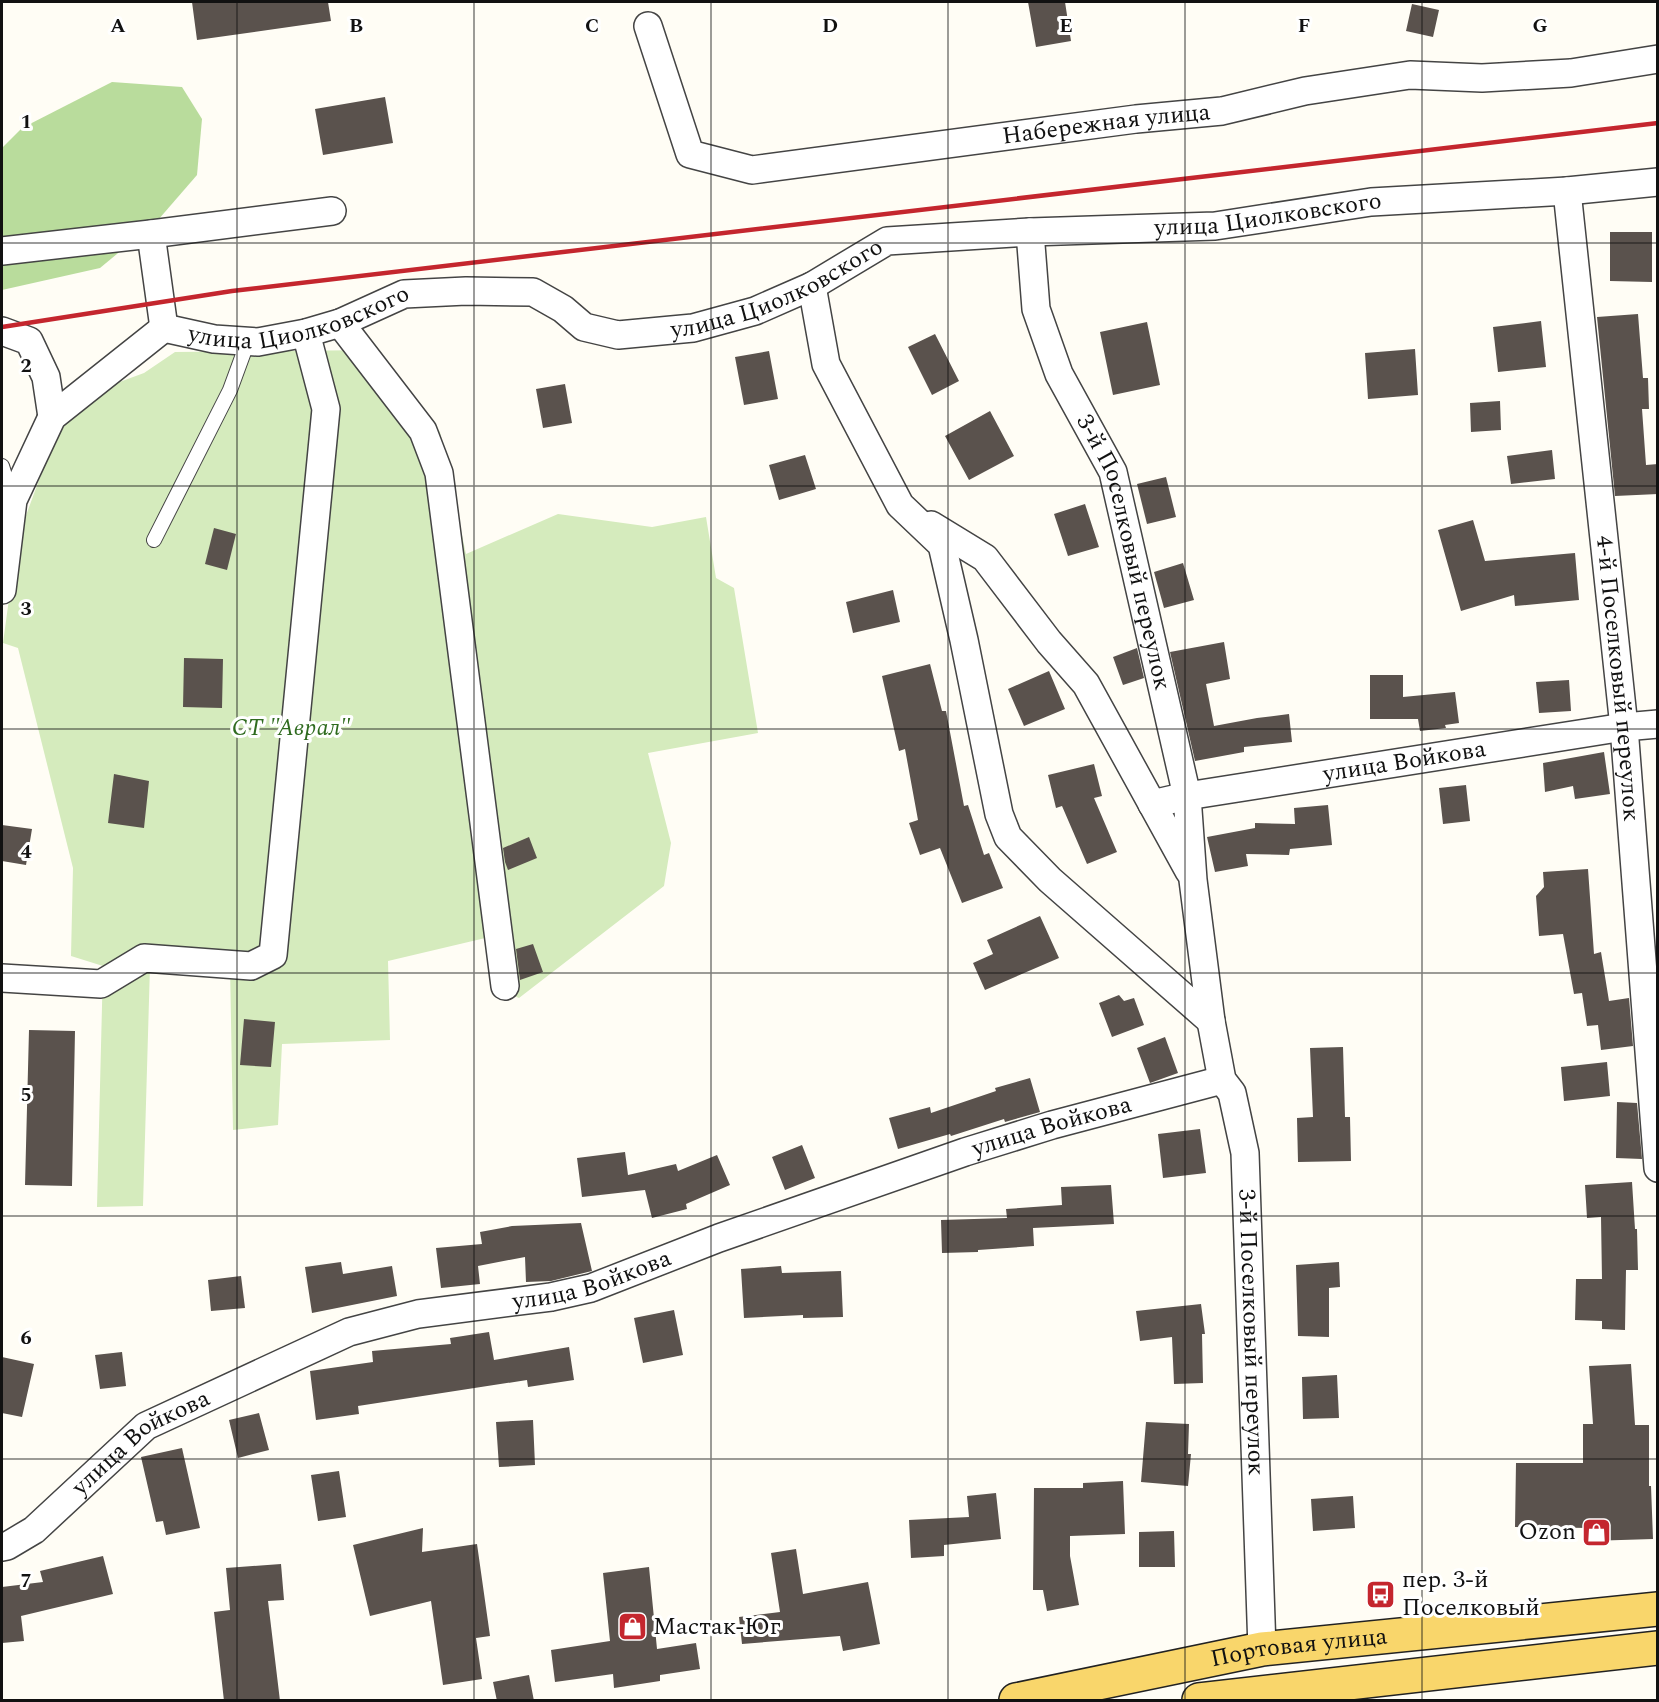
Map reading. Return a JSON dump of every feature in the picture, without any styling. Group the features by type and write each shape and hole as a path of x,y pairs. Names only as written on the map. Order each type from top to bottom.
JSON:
{"main road":[{"name":"Портовая улица","path":"1016,1701 1262,1649 1658,1609"},
{"name":"Портовая улица","path":"1207,1700 1658,1648"}],"street":[{"name":"Набережная улица","path":"648,26 690,154 752,170 1136,119 1222,111 1305,91 1410,75 1482,78 1571,73 1658,59"},
{"name":"улица Циолковского","path":"52,417 164,328 214,339 258,342 306,333 340,323 404,294 466,291 532,292 563,309 584,327 618,335 693,328 755,311 812,286 887,241 1030,232 1215,226 1371,202 1567,191 1658,182"},
{"name":"4-й Поселковый переулок","path":"1567,191 1624,727 1658,1168"},
{"path":"2,250 332,211"},
{"name":"3-й Поселковый переулок","path":"1030,232 1036,309 1059,374 1113,471 1186,796 1193,880 1211,1020 1222,1080 1232,1093 1245,1153 1262,1649"},
{"path":"151,234 164,328"},
{"path":"812,286 826,364 900,505 942,545 999,814 1008,837 1050,880 1211,1020"},
{"path":"340,323 423,431 439,473 505,986"},
{"path":"2,331 29,341 46,377 52,417 13,500 2,590"},
{"path":"2,978 101,984 144,958 251,966 273,955 326,409 306,333"},
{"name":"3-й Поселковый переулок","path":"900,505 985,558 1049,642 1086,684 1193,880"},
{"name":"улица Войкова","path":"1152,804 1186,796 1624,727 1658,724"},
{"name":"улица Войкова","path":"2,1547 34,1530 147,1426 349,1332 418,1314 551,1297 591,1288 718,1238 965,1152 1052,1125 1222,1080"}],"lane":[{"path":"154,540 230,390 248,341"},
{"path":"2,466 13,500"}],"green space":[{"path":"112,82 182,87 202,119 197,175 158,220 100,268 2,290 2,148 22,128"},
{"name":"СТ \"Аврал\"","path":"376,350 440,432 466,554 558,514 652,527 706,517 716,578 734,588 758,733 648,753 671,843 664,886 519,998 510,994 498,935 388,961 390,1040 282,1044 278,1125 233,1130 230,965 150,966 143,1206 97,1207 103,966 71,956 73,868 18,648 3,643 17,540 68,401 144,373 175,352"}],"building":[{"path":"192,2 328,2 331,21 197,40"},
{"path":"1028,2 1065,2 1071,41 1036,47"},
{"path":"1412,4 1439,10 1433,37 1406,31"},
{"path":"385,97 393,143 323,155 315,109"},
{"path":"1610,232 1652,232 1652,282 1610,281"},
{"path":"1638,314 1643,378 1648,378 1649,409 1642,409 1646,465 1658,464 1658,494 1615,496 1597,317"},
{"path":"1541,321 1546,367 1498,372 1493,327"},
{"path":"1147,322 1160,385 1113,395 1100,332"},
{"path":"935,334 959,381 932,395 908,347"},
{"path":"1415,349 1418,395 1368,399 1365,353"},
{"path":"769,351 778,399 744,405 735,357"},
{"path":"565,384 572,423 543,428 536,389"},
{"path":"1500,401 1501,430 1471,432 1470,403"},
{"path":"990,411 1014,456 969,480 945,436"},
{"path":"1552,450 1555,479 1511,484 1507,456"},
{"path":"805,455 816,489 779,500 769,465"},
{"path":"1166,477 1176,517 1147,524 1137,484"},
{"path":"1085,504 1099,547 1068,556 1054,514"},
{"path":"1473,520 1485,561 1575,553 1579,600 1515,606 1514,595 1461,611 1438,530"},
{"path":"214,528 236,534 227,570 205,564"},
{"path":"1183,563 1194,600 1164,608 1154,572"},
{"path":"893,590 900,622 853,633 846,602"},
{"path":"1224,642 1230,679 1206,684 1214,726 1289,714 1292,742 1244,747 1244,752 1195,761 1170,652"},
{"path":"1137,648 1144,678 1123,685 1113,657"},
{"path":"184,658 223,659 222,708 183,707"},
{"path":"930,664 942,711 946,711 964,806 968,805 984,855 989,853 1003,888 962,903 940,848 920,855 909,823 918,820 905,749 899,751 882,676"},
{"path":"1049,671 1065,709 1024,726 1008,689"},
{"path":"1370,675 1403,675 1403,697 1455,692 1459,723 1445,725 1446,728 1420,731 1418,719 1370,719"},
{"path":"1569,680 1571,711 1539,713 1536,682"},
{"path":"1604,752 1610,794 1575,799 1573,786 1545,792 1543,763"},
{"path":"1094,764 1102,796 1094,798 1117,852 1087,864 1062,806 1056,808 1048,775"},
{"path":"114,774 149,781 144,828 108,823"},
{"path":"1466,785 1470,821 1443,824 1439,788"},
{"path":"1328,805 1332,845 1290,849 1289,855 1246,854 1248,866 1215,872 1207,837 1255,828 1255,823 1295,824 1294,808"},
{"path":"2,825 32,829 26,865 2,861"},
{"path":"529,837 537,858 508,870 503,848"},
{"path":"1588,869 1594,954 1601,952 1609,1001 1629,998 1633,1046 1601,1050 1598,1025 1587,1026 1582,993 1574,994 1563,934 1539,936 1536,896 1544,887 1543,872"},
{"path":"1040,916 1059,958 985,990 973,963 993,954 987,940"},
{"path":"533,944 543,972 520,980 516,949"},
{"path":"1119,995 1124,1001 1134,998 1144,1025 1112,1037 1099,1003"},
{"path":"244,1019 275,1022 271,1067 240,1065"},
{"path":"29,1030 75,1031 72,1186 25,1185"},
{"path":"1165,1037 1178,1073 1150,1083 1137,1048"},
{"path":"1343,1047 1345,1117 1350,1117 1351,1161 1298,1162 1297,1118 1313,1117 1310,1048"},
{"path":"1607,1062 1610,1096 1564,1101 1561,1067"},
{"path":"1030,1078 1040,1112 1005,1122 1004,1119 951,1136 950,1134 898,1149 889,1118 930,1107 931,1113 996,1091 995,1088"},
{"path":"1617,1102 1637,1103 1642,1159 1616,1158"},
{"path":"1200,1129 1206,1173 1163,1178 1158,1134"},
{"path":"802,1145 815,1178 785,1190 772,1157"},
{"path":"625,1152 628,1175 676,1164 678,1171 717,1155 730,1185 686,1204 687,1209 652,1218 645,1190 582,1197 577,1158"},
{"path":"1632,1182 1638,1270 1626,1270 1625,1330 1602,1329 1602,1321 1575,1320 1576,1279 1602,1279 1601,1217 1587,1218 1585,1185"},
{"path":"1111,1185 1114,1224 1033,1228 1034,1246 942,1253 941,1220 1007,1218 1006,1209 1062,1205 1061,1187"},
{"path":"581,1223 592,1271 551,1281 526,1282 525,1257 478,1266 480,1284 441,1288 436,1248 482,1244 480,1232 512,1226"},
{"path":"341,1262 343,1274 392,1266 397,1296 312,1313 305,1267"},
{"path":"1339,1262 1340,1287 1329,1288 1329,1337 1298,1336 1296,1265"},
{"path":"781,1266 782,1273 841,1271 843,1317 803,1318 803,1315 744,1318 741,1269"},
{"path":"241,1276 245,1308 211,1311 208,1280"},
{"path":"1201,1304 1205,1334 1202,1334 1203,1383 1174,1384 1172,1337 1140,1341 1136,1311"},
{"path":"674,1310 683,1355 643,1363 634,1318"},
{"path":"489,1332 494,1360 569,1347 574,1380 528,1387 527,1380 358,1406 359,1414 316,1420 310,1371 373,1362 372,1351 451,1344 450,1338"},
{"path":"122,1352 126,1386 100,1389 95,1355"},
{"path":"2,1357 34,1364 22,1417 2,1413"},
{"path":"1631,1364 1635,1425 1649,1425 1649,1486 1651,1486 1653,1539 1589,1541 1588,1528 1515,1527 1516,1463 1583,1463 1583,1424 1593,1424 1589,1366"},
{"path":"1337,1375 1339,1418 1303,1419 1302,1377"},
{"path":"259,1413 269,1450 238,1458 229,1420"},
{"path":"533,1420 535,1465 499,1467 496,1422"},
{"path":"1146,1422 1189,1424 1188,1454 1191,1454 1188,1486 1141,1482"},
{"path":"182,1448 200,1528 166,1535 163,1521 156,1522 141,1457"},
{"path":"339,1471 346,1517 318,1521 311,1475"},
{"path":"1123,1481 1125,1534 1070,1536 1070,1556 1079,1605 1047,1611 1043,1590 1033,1590 1034,1488 1083,1488 1083,1483"},
{"path":"996,1493 1001,1539 944,1545 944,1556 911,1558 909,1520 969,1517 967,1496"},
{"path":"1353,1496 1355,1528 1313,1531 1311,1499"},
{"path":"423,1528 422,1552 477,1544 490,1636 476,1638 482,1679 443,1685 431,1601 370,1616 353,1545"},
{"path":"1174,1531 1175,1567 1139,1567 1139,1532"},
{"path":"796,1549 803,1594 868,1582 880,1644 843,1651 840,1636 742,1644 739,1617 780,1612 771,1553"},
{"path":"103,1556 113,1594 21,1616 24,1641 2,1643 2,1587 43,1582 40,1571"},
{"path":"281,1564 284,1600 268,1601 280,1701 224,1701 214,1612 230,1610 226,1568"},
{"name":"Мастак-Юг","path":"649,1567 657,1649 696,1643 700,1669 660,1675 660,1681 614,1688 613,1674 555,1682 551,1650 610,1641 603,1573"},
{"path":"529,1675 534,1701 497,1701 493,1682"}],"railway":[{"path":"2,327 232,291 1658,123"}],"place":[{"name":"Ozon","path":"1597,1532"},
{"name":"пер. 3-й Поселковый","path":"1381,1594"},
{"name":"Мастак-Юг","path":"632,1627"}]}
